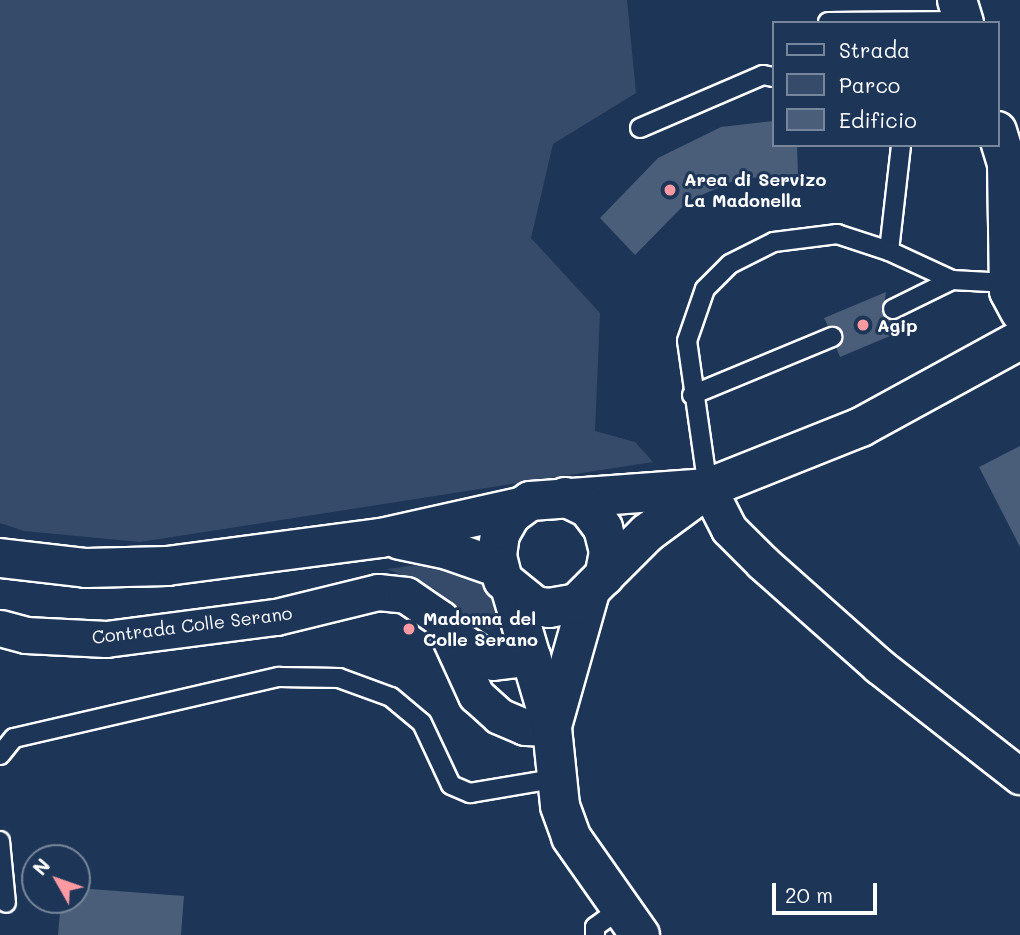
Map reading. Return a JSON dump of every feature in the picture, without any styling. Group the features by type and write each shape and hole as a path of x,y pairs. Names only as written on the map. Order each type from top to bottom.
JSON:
{"main road":[{"path":"953,373 1014,283 1008,158"},
{"path":"381,538 423,543 505,579 549,608 564,607 596,586 647,533 708,488 862,427 953,373 1020,340"},
{"path":"0,558 86,568 167,566 381,538 520,507 541,497 708,488"},
{"path":"552,728 609,552 603,527 588,508 565,497"},
{"path":"520,507 500,534 505,579 533,657 552,728 554,779 571,837 618,927"}],"street":[{"path":"708,488 729,529 763,563 879,666 1020,776"},
{"name":"Contrada Colle Serano","path":"0,628 26,635 106,639 276,617 378,592 406,596 428,606 451,634 493,662 533,657"},
{"name":"Contrada Colle Serano","path":"451,634 476,695 499,716 525,727 552,728"}],"lane":[{"path":"845,21 961,14"},
{"path":"640,128 763,75 772,78"},
{"path":"889,251 901,147"},
{"path":"708,488 692,395 687,341 705,289 730,264 774,242 837,234 889,251 952,280 1014,283"},
{"path":"893,309 952,280"},
{"path":"692,395 832,337"},
{"path":"0,755 13,738 266,680 339,678 391,697 422,723 451,785 470,793 554,779"},
{"path":"0,841 6,903"}],"green space":[{"path":"0,0 627,0 636,93 553,144 531,238 600,313 595,431 635,442 653,462 140,542 24,531 0,523"},
{"path":"425,564 473,578 492,590 502,625 488,629 472,626 435,589 387,569"}],"building":[{"name":"Area di Servizo La Madonella","path":"772,121 772,147 797,147 798,174 738,179 688,201 635,255 600,218 658,158 721,127"},
{"name":"Agip","path":"886,292 883,313 897,319 902,331 840,357 836,347 843,333 828,326 824,318"},
{"path":"1020,446 1020,547 979,467"},
{"path":"91,889 184,896 181,935 58,935 60,914 91,914"}],"place":[{"name":"Area di Servizo La Madonella","path":"670,190"},
{"name":"Agip","path":"863,325"},
{"name":"Madonna del Colle Serano","path":"409,629"}]}
